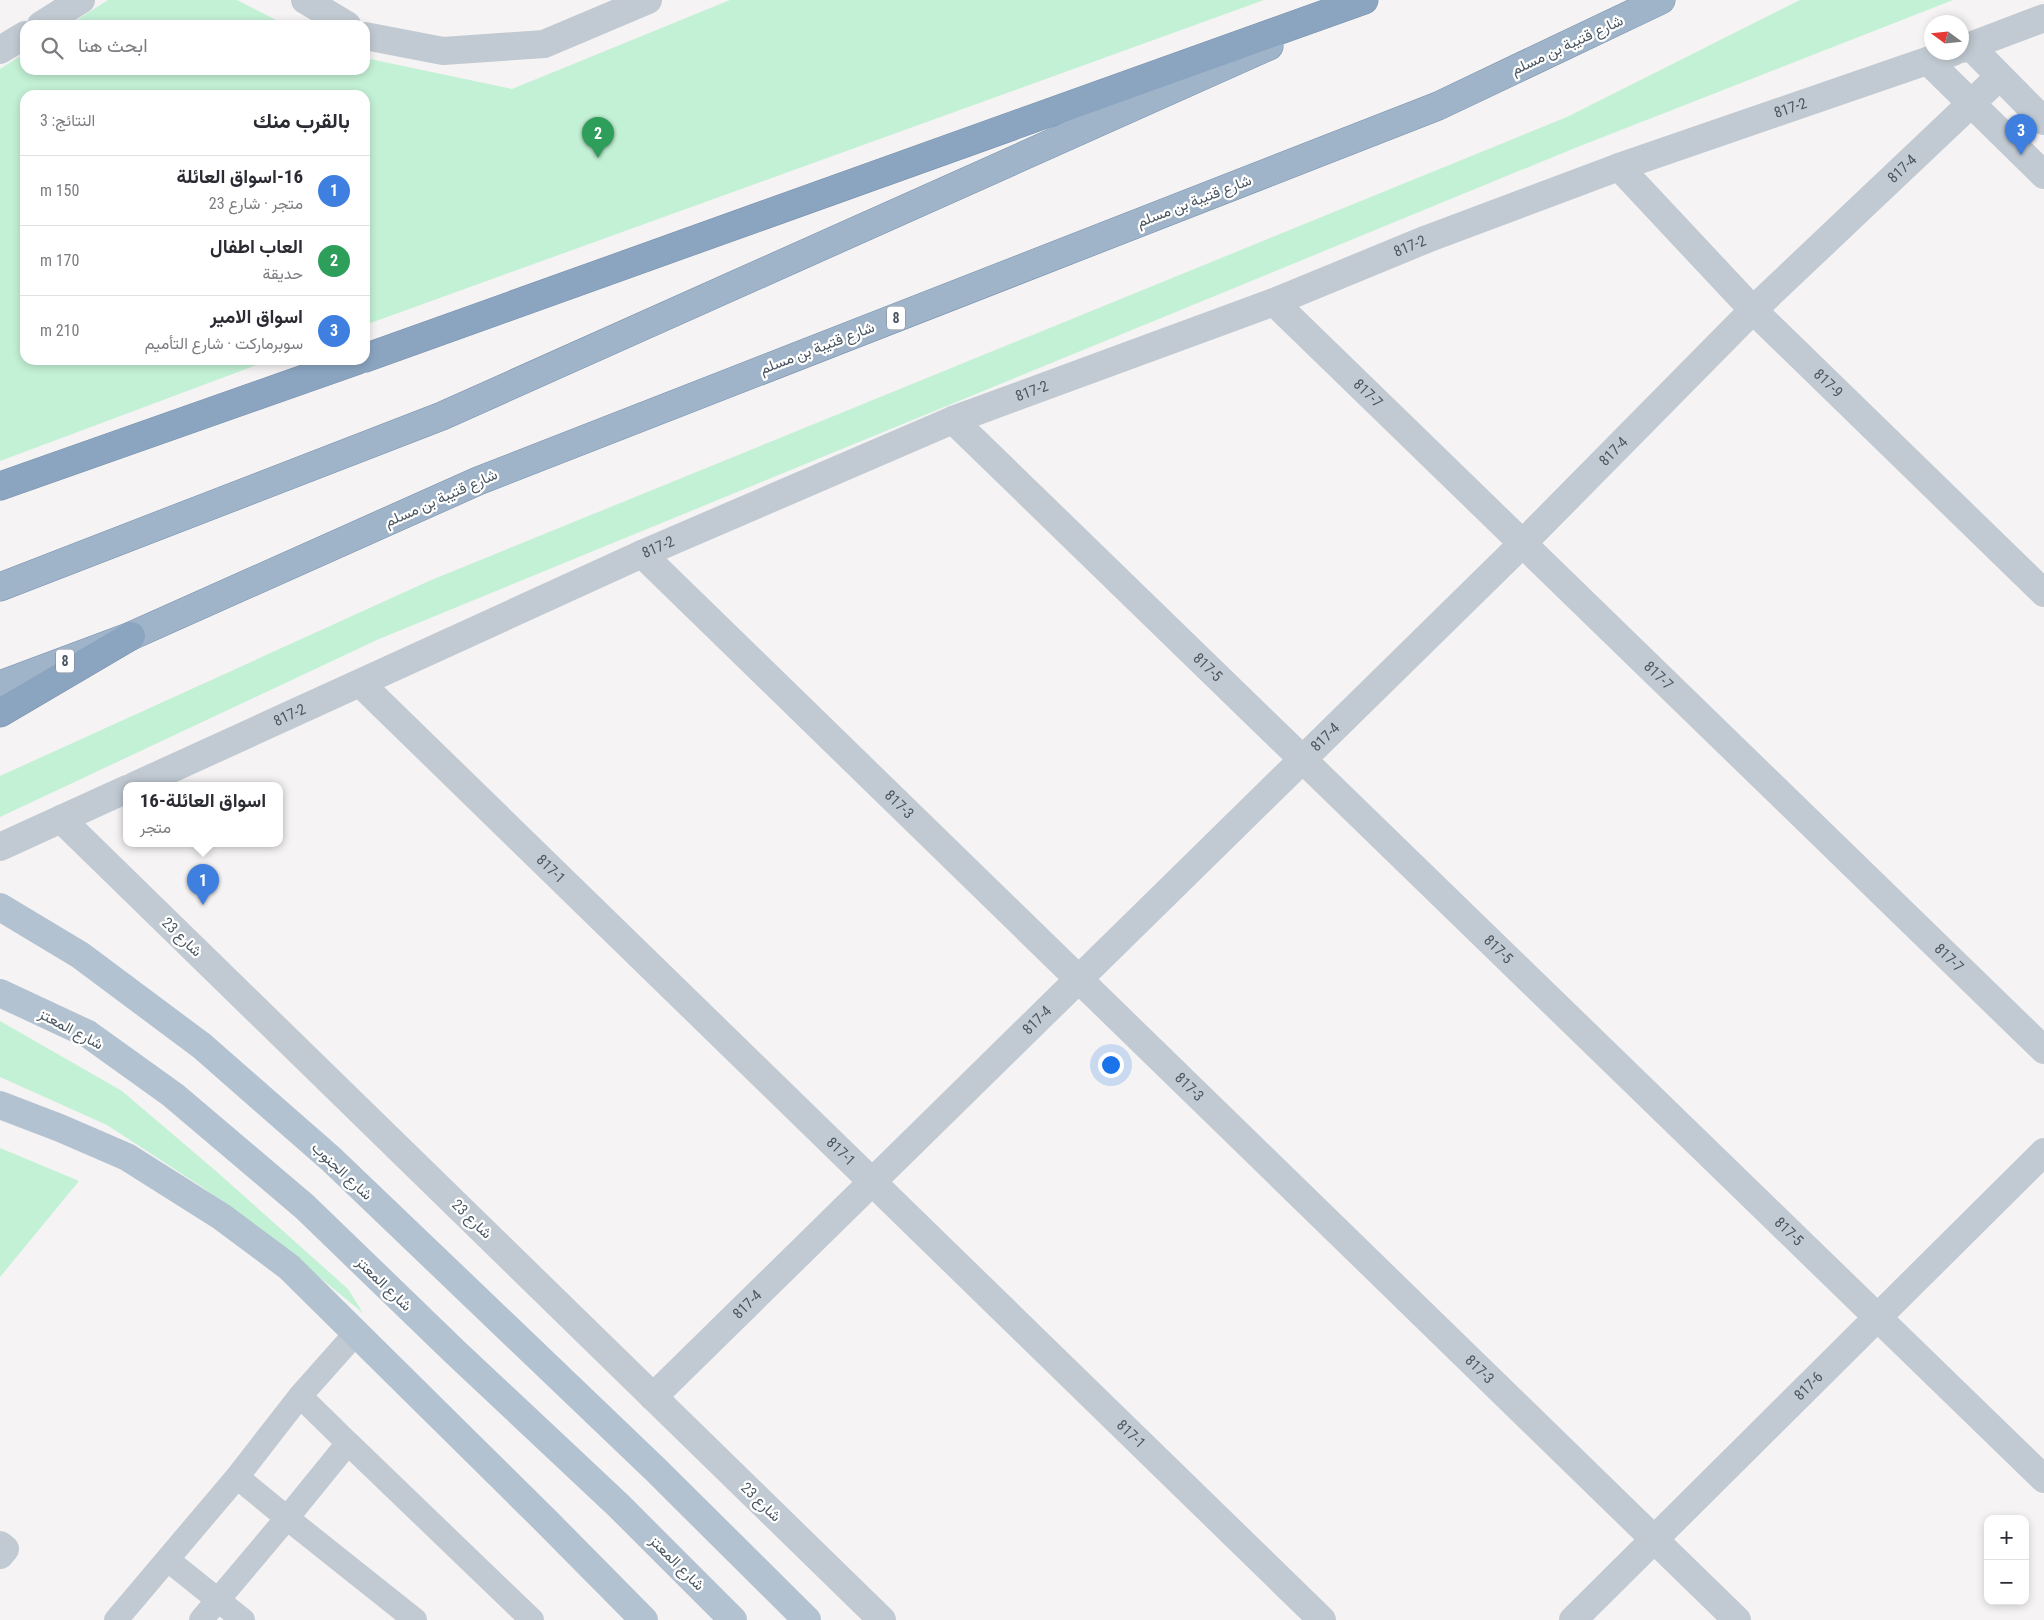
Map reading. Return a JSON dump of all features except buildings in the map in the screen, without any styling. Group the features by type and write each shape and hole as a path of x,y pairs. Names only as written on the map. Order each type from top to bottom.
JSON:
{"highway":[{"path":"370,356 1364,0"},
{"path":"0,587 442,416 1371,0"},
{"name":"شارع قتيبة بن مسلم","path":"0,685 131,636 478,481 1438,106 1661,0"},
{"path":"0,486 344,365"},
{"path":"0,713 131,636"}],"main road":[{"name":"شارع الجنوب","path":"0,907 80,955 202,1046 331,1159 656,1470 807,1620"},
{"name":"شارع المعتز","path":"0,993 88,1034 173,1095 305,1207 455,1352 618,1505 734,1620"},
{"path":"0,1105 127,1157 222,1217 289,1267 644,1620"}],"street":[{"path":"49,20 81,0"},
{"path":"305,0 339,20"},
{"path":"370,37 443,51 544,44 648,0"},
{"name":"817-2","path":"1969,46 2044,18"},
{"path":"0,50 20,38"},
{"name":"817-2","path":"143,782 642,554 953,420 1274,302 1427,239 1618,168 1930,60"},
{"path":"1956,60 1971,104 2044,175"},
{"path":"1968,60 1999,77 2044,121"},
{"name":"817-4","path":"653,1397 1522,544 1753,310 1999,77"},
{"name":"817-9","path":"1618,168 1753,310 2044,593"},
{"name":"817-7","path":"1274,302 2044,1050"},
{"name":"817-5","path":"953,420 2044,1479"},
{"name":"817-3","path":"642,554 1737,1620"},
{"name":"817-1","path":"361,684 1322,1620"},
{"path":"0,847 123,791"},
{"name":"شارع 23","path":"61,819 882,1620"},
{"name":"817-6","path":"1573,1620 2044,1152"},
{"path":"0,1545 5,1549 0,1555"}],"lane":[{"path":"116,1620 237,1477 300,1396 356,1333"},
{"path":"300,1396 532,1620"},
{"path":"201,1620 348,1443"},
{"path":"237,1477 415,1620"},
{"path":"168,1560 243,1620"}],"green space":[{"path":"108,0 237,0 276,20 77,20"},
{"path":"730,0 1264,0 370,323 370,90 20,90 20,365 257,365 0,461 0,69 20,56 20,75 370,75 370,59 512,89"},
{"path":"1800,0 1953,0 1575,148 379,639 0,817 0,776 429,581 1567,117"},
{"path":"0,1021 122,1091 217,1172 348,1289 363,1313 291,1254 205,1189 107,1125 0,1077"},
{"path":"0,1148 79,1181 0,1277"}],"place":[{"name":"اسواق الامير","path":"2021,155"},
{"name":"العاب اطفال","path":"598,158"},
{"name":"16-اسواق العائلة","path":"203,905"}]}
